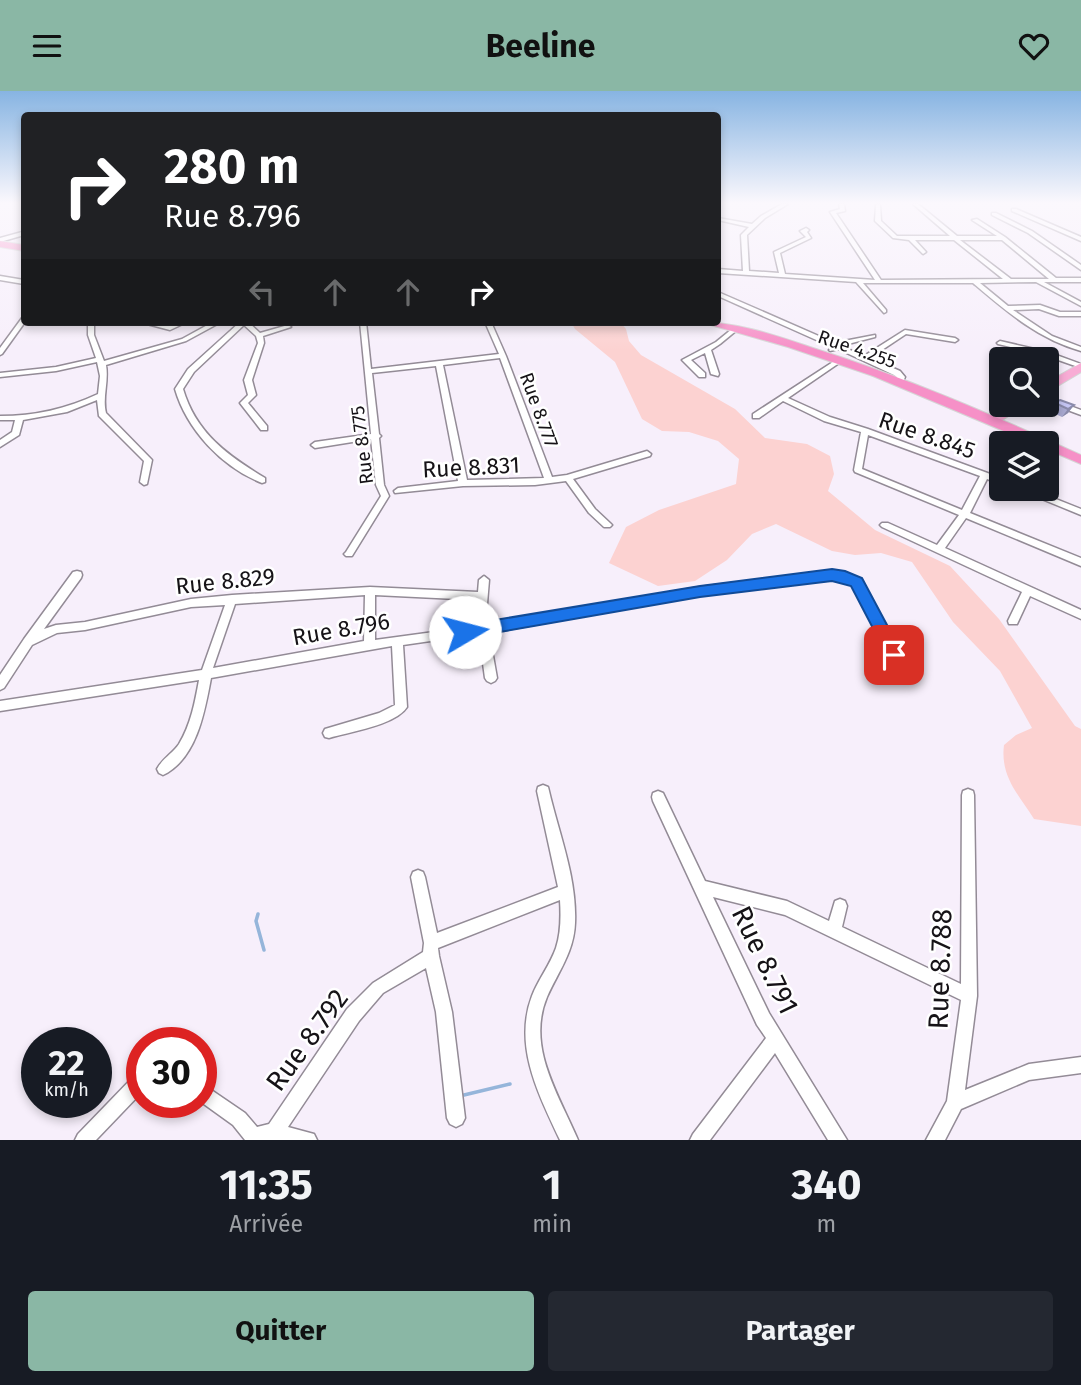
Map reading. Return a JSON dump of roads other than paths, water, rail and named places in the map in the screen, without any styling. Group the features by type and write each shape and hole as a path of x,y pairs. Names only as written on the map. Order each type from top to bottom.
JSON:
{"highway":[{"name":"Rue 4.255","path":"720,326 825,356 837,354 1018,431"},
{"name":"Rue 4.255","path":"1059,450 1081,460"}],"main road":[{"path":"1059,381 1081,367"},
{"path":"993,420 998,417"}],"street":[{"path":"745,253 746,273"},
{"path":"777,253 782,275"},
{"path":"860,253 879,282"},
{"path":"974,253 1010,281"},
{"path":"1021,253 1054,281"},
{"path":"1061,253 1081,268"},
{"path":"1068,258 1081,257"},
{"path":"721,271 879,282 1081,280"},
{"path":"0,278 21,282"},
{"path":"857,280 884,311"},
{"path":"1037,281 1081,304"},
{"path":"975,282 1045,337 1081,349"},
{"path":"721,296 837,354 864,359 897,373 901,377 899,382"},
{"path":"1006,308 1040,307 1059,314 1081,314"},
{"path":"0,353 21,323"},
{"path":"92,326 93,346 104,376 99,404 102,414 148,460 144,482"},
{"path":"0,375 101,362 184,340 210,326"},
{"path":"240,326 191,371 179,389 181,403 205,438 244,470 262,480"},
{"path":"249,326 259,335 260,348 248,380 252,395 244,403 264,428"},
{"name":"Rue 8.775","path":"349,554 385,496 380,485 364,326"},
{"path":"490,326 503,356"},
{"path":"259,335 288,327"},
{"path":"702,375 686,360 734,330"},
{"path":"864,359 905,332 955,339"},
{"path":"756,417 837,354 873,336"},
{"path":"1000,343 1046,352 1081,367"},
{"path":"707,349 715,374"},
{"name":"Rue 8.777","path":"370,371 503,356 549,481"},
{"path":"439,363 463,483"},
{"path":"0,418 58,413 100,396"},
{"path":"783,398 827,419 866,431"},
{"path":"1059,404 1081,413"},
{"path":"0,444 16,433 19,418"},
{"name":"Rue 8.845","path":"989,476 866,431 858,470 1081,562"},
{"path":"315,445 377,436"},
{"name":"Rue 8.831","path":"398,491 463,483 549,481 568,478 647,454"},
{"path":"939,549 964,515 985,475"},
{"path":"568,478 592,511 607,525"},
{"path":"1053,501 1081,512"},
{"path":"884,525 1081,615"},
{"path":"0,685 77,575"},
{"name":"Rue 8.796","path":"0,706 369,645 485,629 700,591 832,575 845,576 857,582 894,655"},
{"path":"484,580 484,643 491,678"},
{"path":"1013,621 1028,590"},
{"path":"369,645 370,591"},
{"name":"Rue 8.829","path":"28,642 56,629 85,627 191,603 370,591 482,596"},
{"path":"163,769 182,750 192,730 206,673 232,599"},
{"path":"329,733 392,715 401,707 397,641"},
{"path":"543,791 565,891 566,941 537,1001 530,1031 546,1090 569,1140"},
{"name":"Rue 8.788","path":"935,1140 955,1103 969,996 968,795"},
{"name":"Rue 8.791","path":"658,797 763,1019 838,1140"},
{"path":"418,877 444,1012 456,1118"},
{"path":"700,887 787,908 969,996"},
{"name":"Rue 8.792","path":"272,1136 353,1015 378,988 431,949 565,891"},
{"path":"834,930 841,906"},
{"path":"699,1140 775,1039"},
{"path":"955,1103 1029,1072 1081,1065"},
{"path":"84,1140 126,1097"},
{"path":"217,1103 239,1119 253,1136 308,1140"}],"waterway":[{"path":"258,914 256,921 264,950"},
{"path":"464,1095 510,1084"}]}
